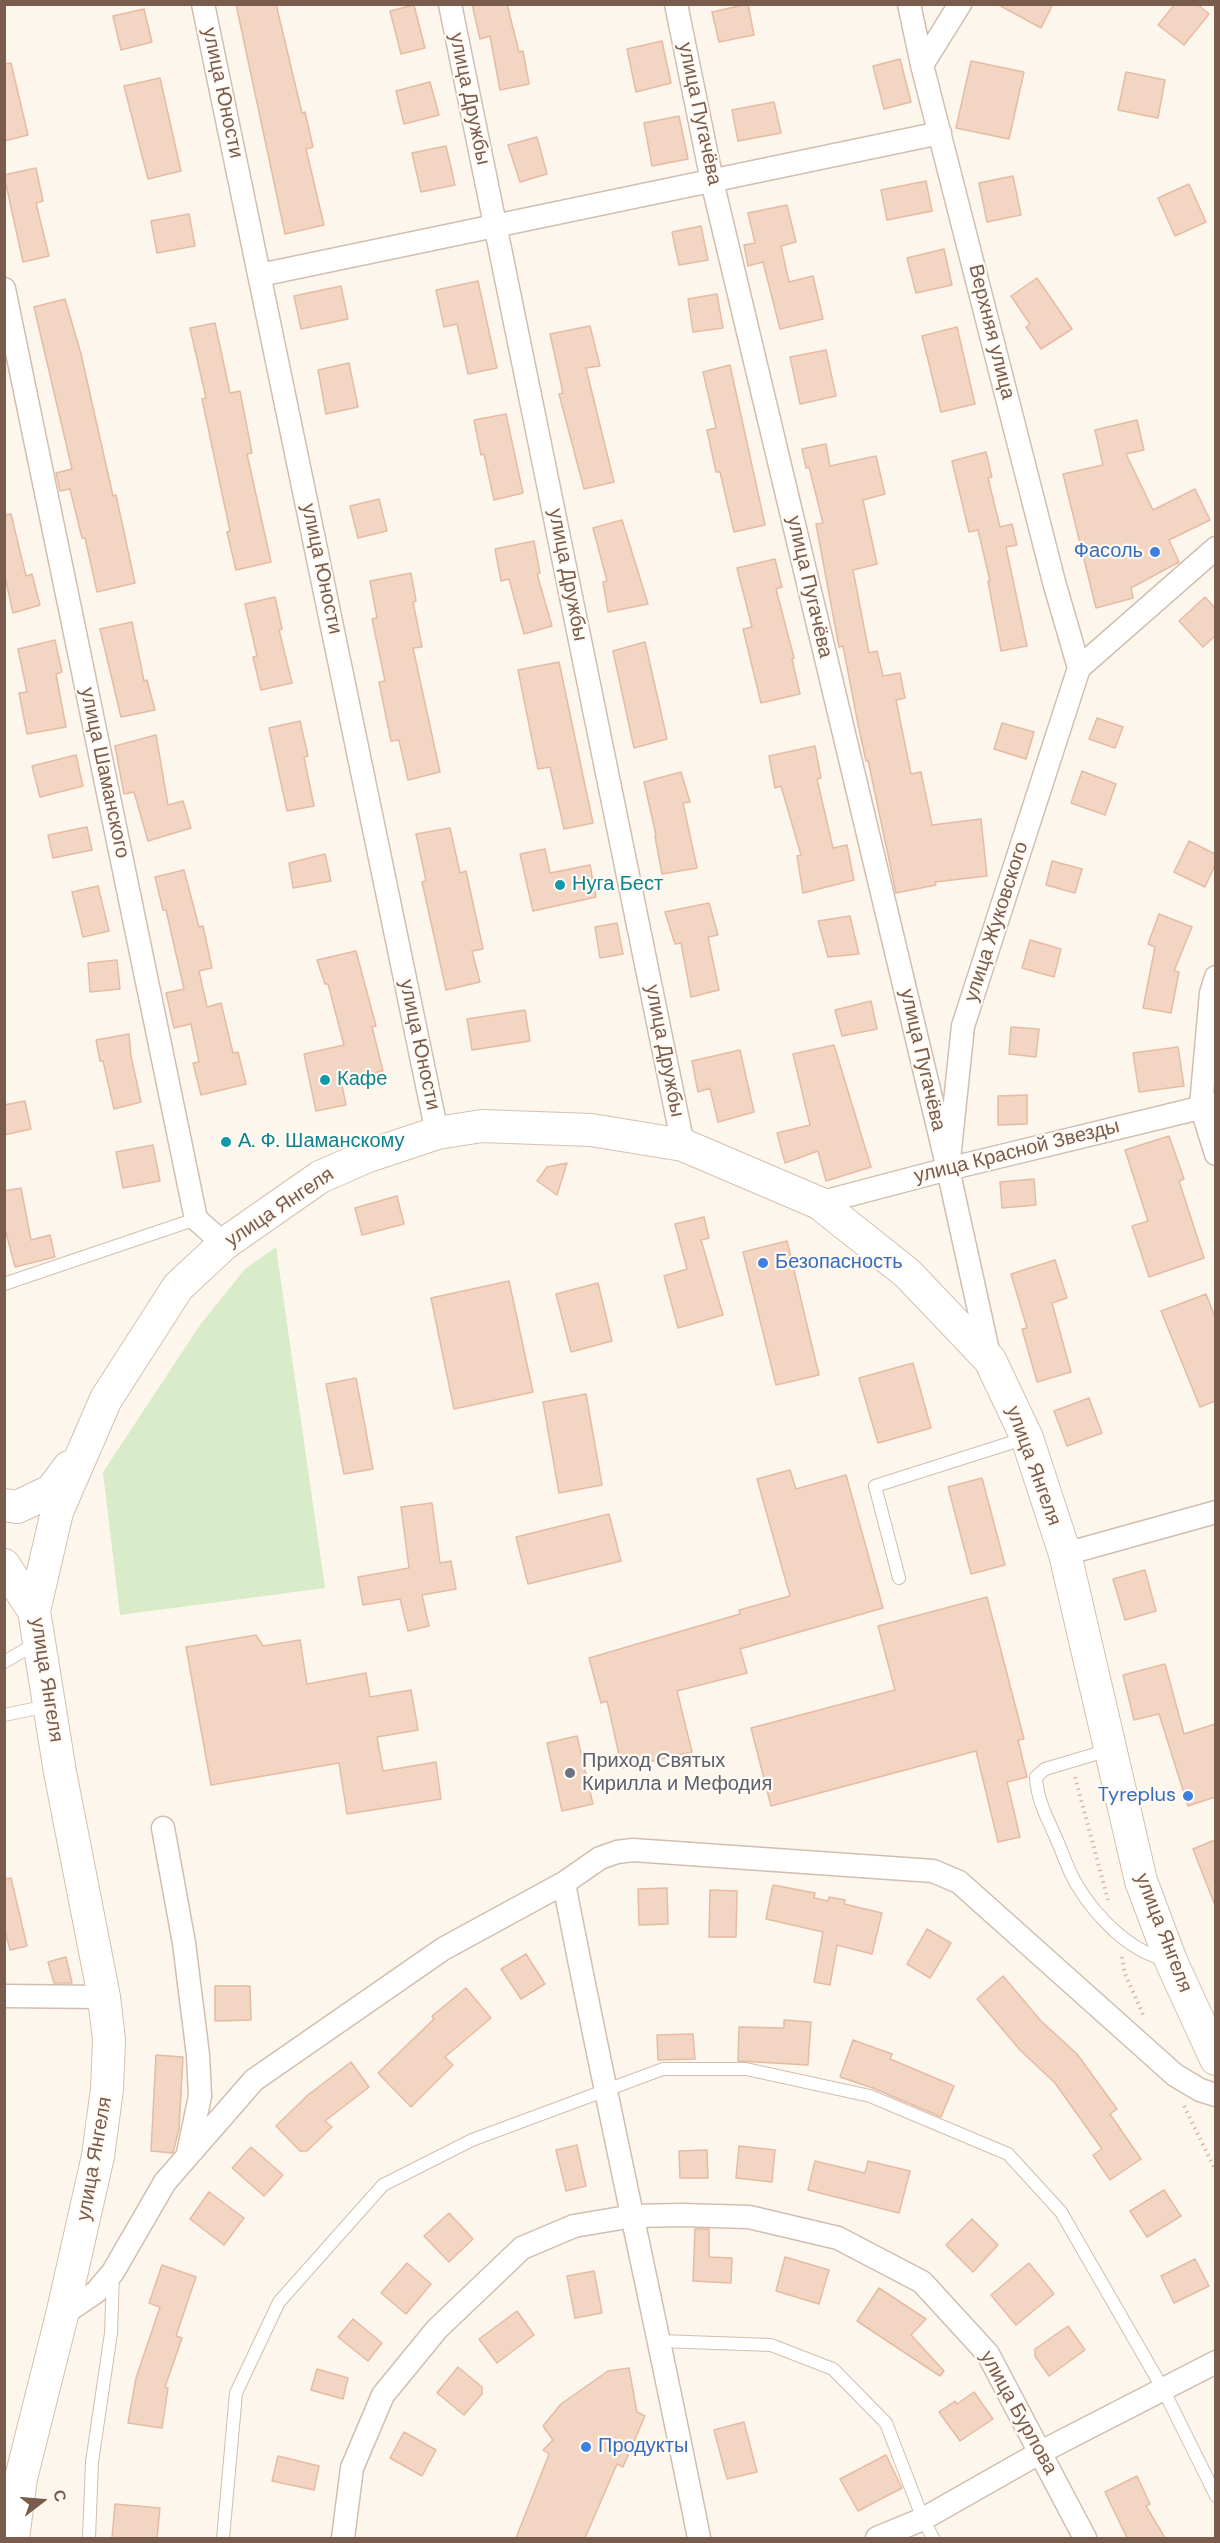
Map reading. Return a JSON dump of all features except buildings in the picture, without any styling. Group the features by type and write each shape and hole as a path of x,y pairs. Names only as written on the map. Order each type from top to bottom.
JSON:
{"street":[{"name":"улица Юности","path":"203,4 437,1133"},
{"name":"улица Дружбы","path":"450,4 683,1145"},
{"name":"улица Пугачёва","path":"676,4 712,182 948,1169"},
{"name":"Верхняя улица","path":"909,4 922,65 1051,570 1079,669"},
{"path":"922,65 960,4"},
{"path":"260,275 495,224 712,182 940,133"},
{"name":"улица Шаманского","path":"4,290 196,1219"},
{"path":"1079,669 1215,548"},
{"name":"улица Жуковского","path":"990,1360 948,1169 963,1026 1079,669"},
{"path":"1215,977 1211,993 1208,1105 1215,1154"},
{"name":"улица Красной Звезды","path":"819,1203 1208,1105"},
{"name":"улица Янгеля","path":"13,2538 21,2478 62,2315 98,2156 107,2089 109,2040 104,1997 49,1705 34,1611 57,1512 106,1398 178,1287 224,1244 320,1177 368,1156 437,1133 482,1126 591,1130 683,1145 819,1203 907,1274 990,1360 1027,1438 1065,1554 1109,1750 1142,1881 1171,1961 1215,2059"},
{"path":"196,1219 224,1244"},
{"path":"4,1505 17,1507 51,1491 81,1452"},
{"path":"1065,1554 1215,1512"},
{"path":"4,1565 34,1611"},
{"path":"163,1828 192,1996 198,2055 200,2096 187,2156"},
{"path":"62,2315 96,2292 113,2272 165,2182 254,2080 443,1949 564,1883 600,1858 617,1852 633,1850 933,1871 959,1882 1166,2067 1200,2090 1215,2095"},
{"path":"564,1883 604,2091 660,2341 699,2538"},
{"path":"4,1996 104,1997"},
{"name":"улица Бурлова","path":"343,2538 352,2468 383,2395 437,2329 522,2248 574,2226 633,2216 749,2217 838,2238 922,2282 988,2354 1085,2538"},
{"path":"878,2538 928,2529 1041,2452 1215,2362"}],"lane":[{"path":"4,1284 196,1219"},
{"path":"899,1578 875,1485 1027,1438"},
{"path":"4,1662 39,1641"},
{"path":"4,1715 49,1705"},
{"path":"1109,1750 1045,1769 1036,1777 1037,1795 1077,1885 1126,1942 1152,1957 1171,1961"},
{"path":"223,2538 236,2393 279,2302 383,2185 472,2140 663,2069 746,2069 870,2096 1008,2154 1061,2212 1163,2389 1215,2496"},
{"path":"89,2538 92,2462 111,2333 113,2272"},
{"path":"660,2341 771,2345 833,2369 886,2422 928,2529"}],"path":[{"path":"1071,1761 1117,1932 1125,1974 1148,2026"},
{"path":"1166,2067 1215,2171"}],"green space":[{"path":"276,1247 325,1588 120,1615 103,1472 200,1325 245,1269"}],"place":[{"name":"Фасоль","path":"1155,552"},
{"name":"Нуга Бест","path":"560,885"},
{"name":"Кафе","path":"325,1080"},
{"name":"А. Ф. Шаманскому","path":"226,1142"},
{"name":"Безопасность","path":"763,1263"},
{"name":"Приход Святых Кирилла и Мефодия","path":"570,1773"},
{"name":"Tyreplus","path":"1188,1796"},
{"name":"Продукты","path":"586,2447"}]}
